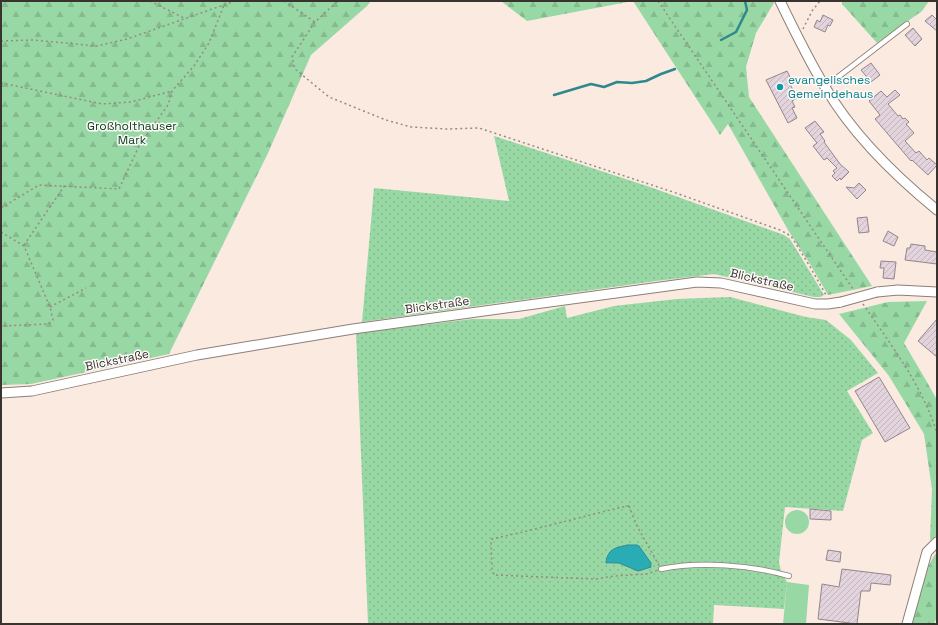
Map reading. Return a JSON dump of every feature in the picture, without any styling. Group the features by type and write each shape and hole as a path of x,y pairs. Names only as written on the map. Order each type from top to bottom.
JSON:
{"street":[{"path":"780,1 797,37 825,88 860,135 910,187 937,210"},
{"name":"Blickstraße","path":"1,393 32,391 197,355 352,329 697,282 721,283 805,302 828,304 877,292 898,290 937,292"},
{"path":"907,624 927,552 937,542"}],"lane":[{"path":"825,88 907,24"},
{"path":"661,569 700,565 727,566 789,576"}],"path":[{"path":"150,1 186,19"},
{"path":"1,41 32,40 96,46 127,39 235,1"},
{"path":"284,1 314,22"},
{"path":"338,1 314,22 292,57 295,69 329,97 386,120 411,127 448,129 479,128 673,192 780,230 790,236 809,265 826,294 828,304"},
{"path":"658,1 853,289"},
{"path":"801,32 812,11 820,1"},
{"path":"1,208 39,185 65,185 119,189 140,144 168,105 172,91 194,66 209,44 224,5"},
{"path":"1,83 102,104 131,102 172,91"},
{"path":"24,246 65,185"},
{"path":"1,232 24,246 50,308 53,320 49,324 1,326"},
{"path":"50,308 86,288"},
{"path":"861,302 915,382 937,433"},
{"path":"630,506 637,526 661,569 647,574 614,576 596,579 494,574 492,570 491,540 630,506"}],"green space":[{"name":"Großholthauser Mark","path":"1,1 371,1 311,55 268,153 169,354 31,384 1,385"},
{"path":"501,1 633,1 527,21"},
{"path":"633,1 775,1 756,33 746,67 749,97 872,286 828,295 788,230 728,124 720,135"},
{"path":"842,1 929,1 922,11 877,43 842,4"},
{"path":"494,136 650,187 784,235 790,239 824,295 814,297 714,274 362,322 374,188 509,201"},
{"path":"730,297 806,317 826,320 851,340 878,373 847,391 873,433 862,440 843,511 785,507 779,562 781,571 787,582 784,609 714,605 713,624 368,624 356,333 472,319 519,319 565,306 567,318 614,306 677,299","holes":["627,545 637,545 652,566 638,571 619,563 607,564 606,559 611,550"]},
{"path":"927,301 904,343 937,400 937,536 930,540 932,489 924,434 889,376 839,314 888,302"},
{"path":"797,510 802,511 808,517 808,527 802,533 797,534 792,533 786,527 785,522 786,517 792,511"},
{"path":"937,552 937,617 934,624 912,624 928,567"},
{"path":"787,582 809,585 806,624 783,624"}],"water":[{"path":"627,545 639,546 651,563 651,567 638,571 619,563 606,563 608,555 612,550"}],"building":[{"path":"823,15 833,20 830,26 828,25 825,32 814,27 817,20 820,22"},
{"path":"932,15 937,20 937,31 925,21"},
{"path":"913,28 922,39 915,46 905,35"},
{"path":"871,63 880,75 871,82 861,70"},
{"name":"evangelisches Gemeindehaus","path":"787,71 792,81 789,82 797,98 792,101 795,107 792,108 797,118 788,123 766,80"},
{"path":"895,90 900,95 888,104 898,116 900,115 903,119 905,118 909,122 906,124 914,133 905,141 916,153 919,151 927,160 929,158 937,165 928,175 912,160 911,161 875,119 880,115 869,101 881,91 887,97"},
{"path":"815,121 824,132 820,134 825,141 824,142 840,164 849,172 841,180 840,178 837,181 832,176 835,173 833,171 837,168 827,158 824,160 813,146 817,143 805,128"},
{"path":"859,183 866,190 857,199 846,187 854,188"},
{"path":"867,217 869,232 859,233 857,218"},
{"path":"888,231 898,237 894,246 883,241"},
{"path":"911,244 925,246 925,250 937,252 937,264 905,260 907,248 910,248"},
{"path":"881,261 896,262 894,279 883,278 884,268 880,268"},
{"path":"937,319 937,357 918,341"},
{"path":"879,377 910,428 885,442 855,391"},
{"path":"810,509 831,511 831,520 810,519"},
{"path":"828,550 841,552 840,562 826,560"},
{"path":"842,569 891,575 890,585 871,583 870,591 861,591 857,624 818,619 822,584 839,587"}],"waterway":[{"path":"721,40 736,32 747,10 745,1"},
{"path":"554,95 591,84 604,87 617,82 632,83 646,81 675,69"}],"place":[{"name":"evangelisches Gemeindehaus","path":"780,87"}]}
